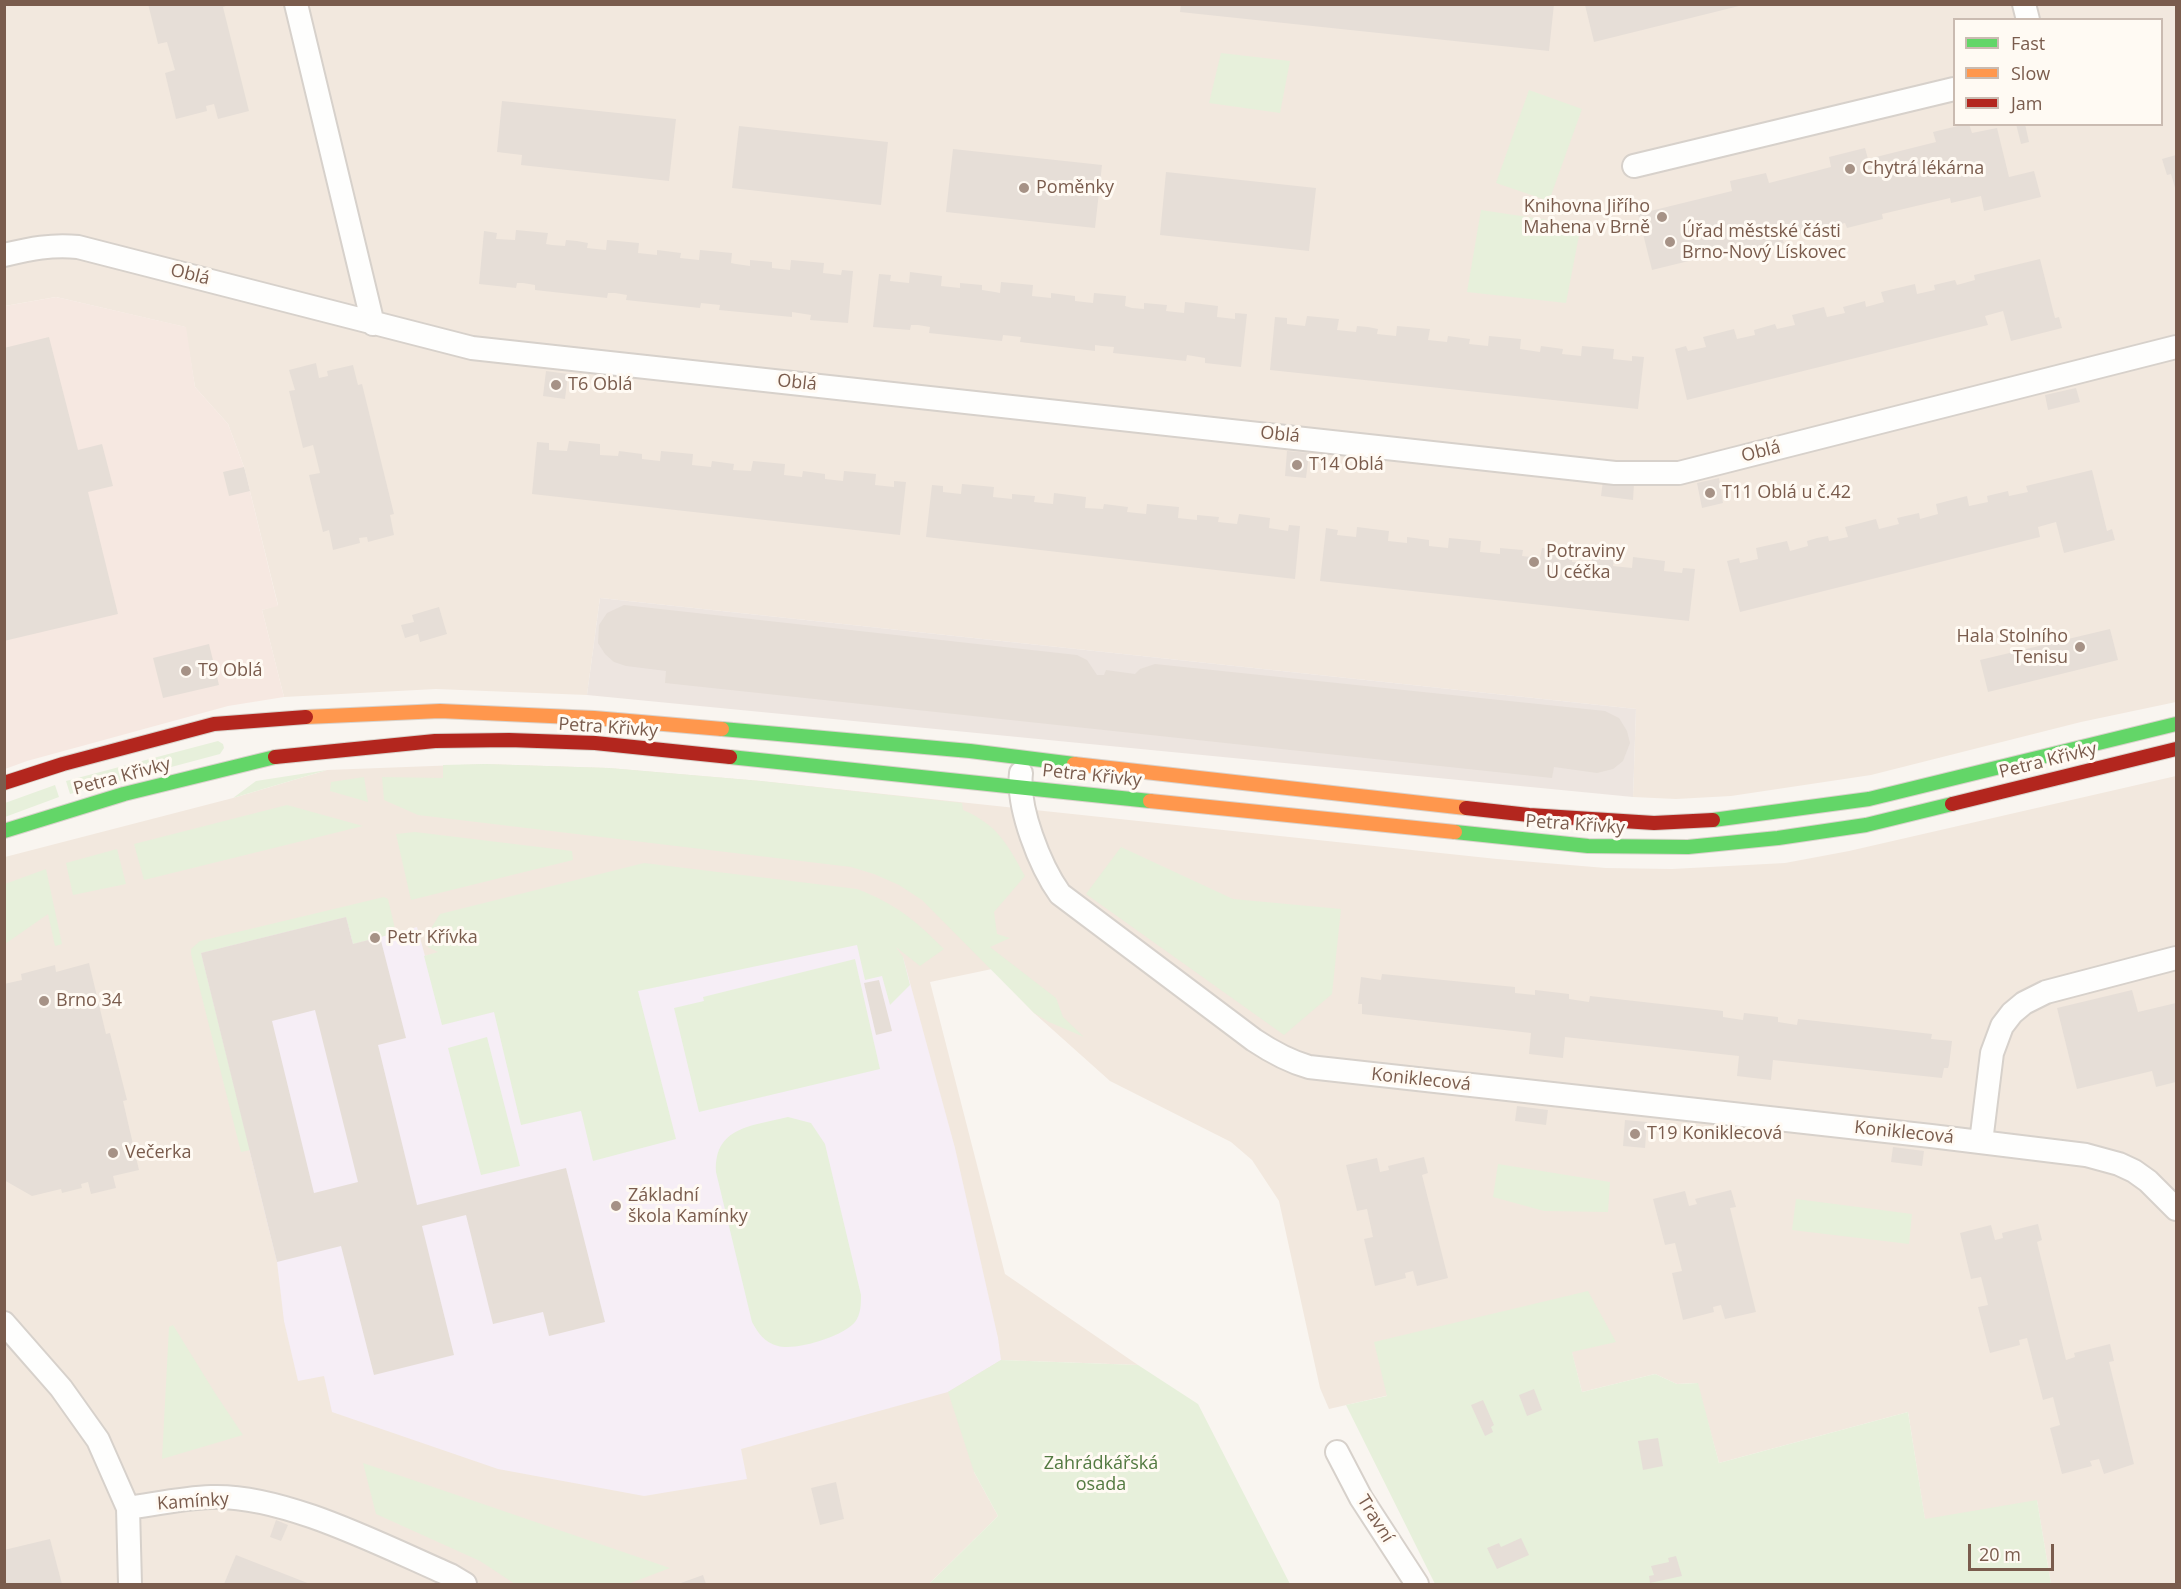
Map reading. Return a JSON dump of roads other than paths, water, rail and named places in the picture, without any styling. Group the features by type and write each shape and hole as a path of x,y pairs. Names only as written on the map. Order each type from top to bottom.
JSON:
{"street":[{"path":"297,4 373,324"},
{"path":"1634,166 1953,89"},
{"name":"Oblá","path":"4,255 39,247 58,245 78,247 472,348 1615,473 1679,473 2176,347"},
{"name":"Petra Křivky","path":"4,783 63,764 214,724 440,711 594,718 1023,757 1178,777 1529,815 1665,822 1719,820 1869,799 2176,724"},
{"name":"Petra Křivky","path":"4,831 124,794 280,756 435,741 509,740 595,743 1588,846 1688,847 1778,838 1866,825 2176,749"},
{"name":"Koniklecová","path":"1023,757 1019,787 1037,852 1050,881 1060,894 1068,903 1254,1040 1293,1062 1309,1067 2086,1155 2119,1164 2148,1181 2176,1209"},
{"path":"1981,1142 1992,1053 2002,1026 2012,1013 2024,1003 2046,992 2176,958"},
{"path":"4,1323 61,1388 98,1440 129,1508 130,1584"},
{"name":"Travní","path":"1336,1452 1361,1498 1417,1584"},
{"name":"Kamínky","path":"129,1508 212,1497 246,1499 292,1510 345,1529 450,1575 465,1584"}],"place":[{"name":"Chytrá lékárna","path":"1850,169"},
{"name":"Poměnky","path":"1024,188"},
{"name":"Knihovna Jiřího Mahena v Brně","path":"1662,217"},
{"name":"Úřad městské části Brno-Nový Lískovec","path":"1670,242"},
{"name":"T6 Oblá","path":"556,385"},
{"name":"T14 Oblá","path":"1297,465"},
{"name":"T11 Oblá u č.42","path":"1710,493"},
{"name":"Potraviny U céčka","path":"1534,562"},
{"name":"Hala Stolního Tenisu","path":"2080,647"},
{"name":"T9 Oblá","path":"186,671"},
{"name":"Petr Křívka","path":"375,938"},
{"name":"Brno 34","path":"44,1001"},
{"name":"T19 Koniklecová","path":"1635,1134"},
{"name":"Večerka","path":"113,1153"},
{"name":"Základní škola Kamínky","path":"616,1206"}],"park label":[{"name":"Zahrádkářská osada","path":"1101,1474"}]}
